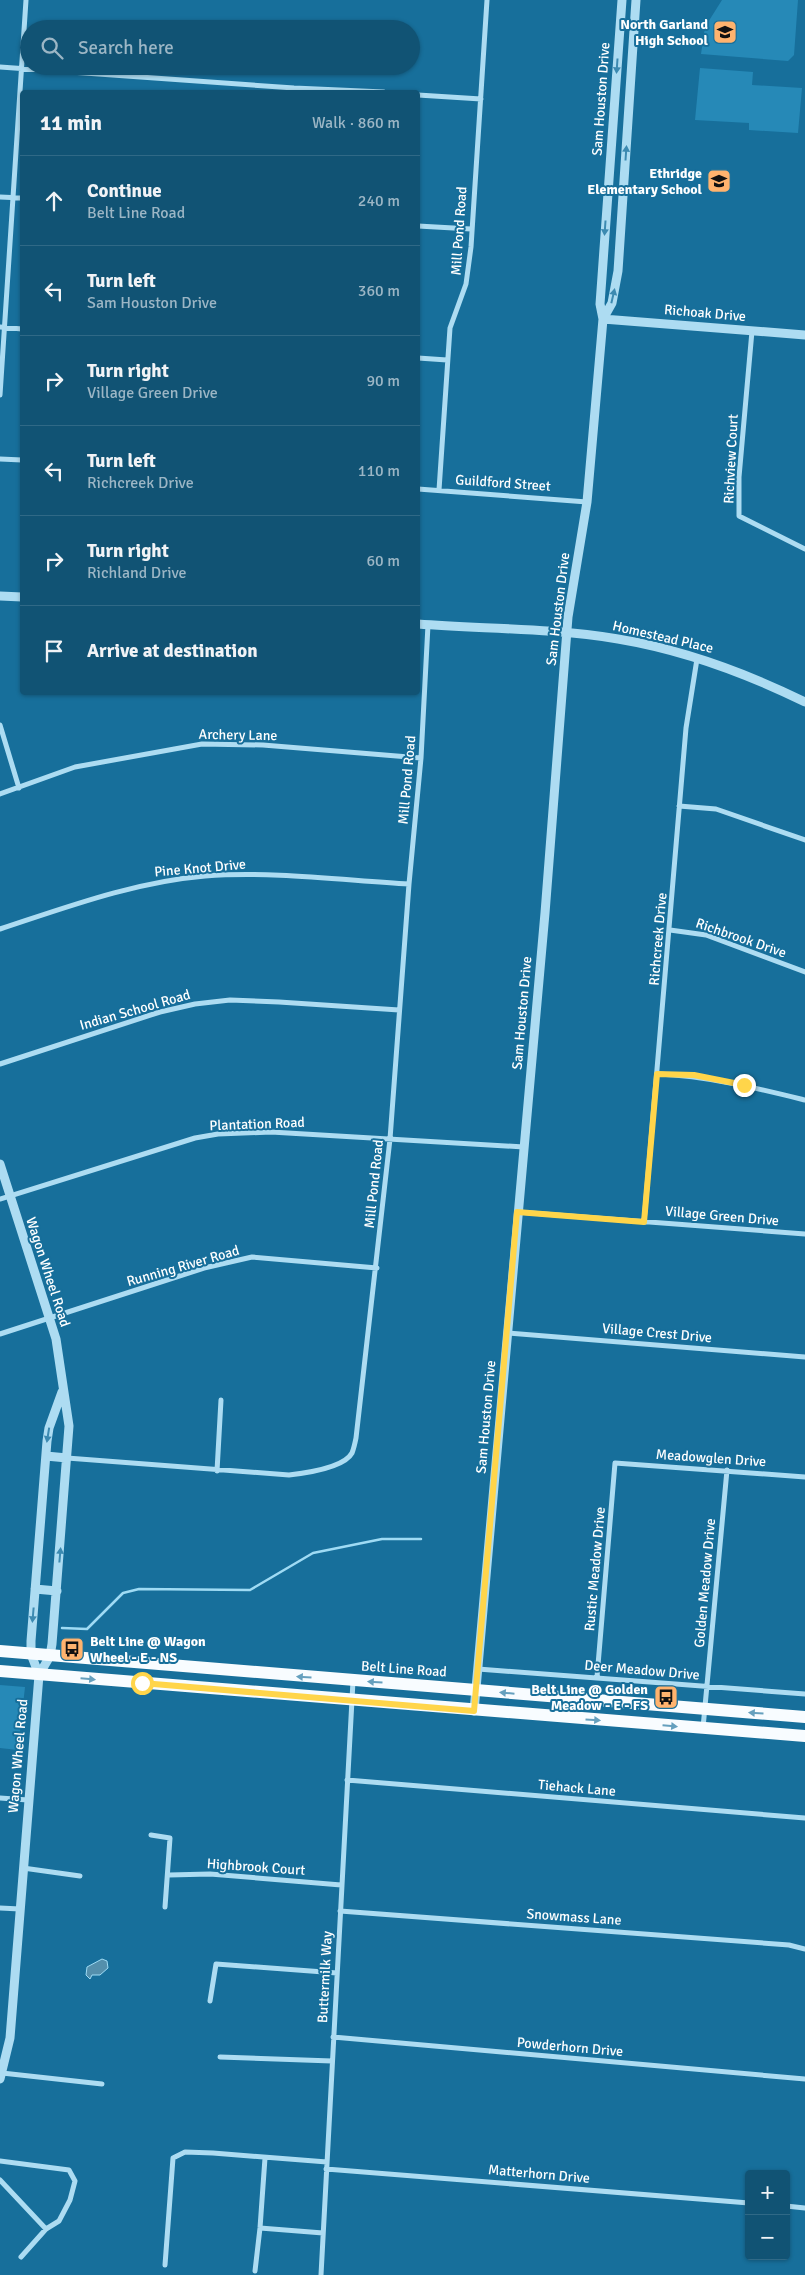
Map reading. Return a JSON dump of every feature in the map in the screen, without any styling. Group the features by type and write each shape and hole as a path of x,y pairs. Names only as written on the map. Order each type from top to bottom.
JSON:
{"main road":[{"name":"Belt Line Road","path":"0,1651 805,1717"},
{"path":"190,1688 192,1668"},
{"path":"0,1672 805,1736"}],"street":[{"path":"25,20 26,0"},
{"name":"Mill Pond Road","path":"439,490 447,360 452,319 466,284 487,0"},
{"name":"Sam Houston Drive","path":"474,1711 567,633 572,588 587,502 603,319 600,304 622,0"},
{"name":"Sam Houston Drive","path":"603,319 612,302 618,271 636,0"},
{"path":"0,67 20,68"},
{"path":"21,90 22,75"},
{"path":"117,75 339,90"},
{"path":"420,94 481,98"},
{"path":"0,395 2,327 14,198 20,100"},
{"path":"0,197 20,198"},
{"path":"420,226 471,229"},
{"name":"Richoak Drive","path":"603,319 805,335"},
{"path":"2,327 20,329"},
{"name":"Richview Court","path":"752,331 739,477 739,516 805,549"},
{"path":"420,358 447,360"},
{"path":"0,459 20,460"},
{"name":"Guildford Street","path":"420,489 587,502"},
{"path":"0,596 20,598"},
{"name":"Homestead Place","path":"420,624 567,633 631,641 697,659 764,682 805,702"},
{"name":"Mill Pond Road","path":"68,1458 217,1471 290,1475 310,1472 343,1462 351,1454 356,1438 377,1268 390,1139 409,884 421,758 428,625"},
{"name":"Richcreek Drive","path":"644,1222 689,698 697,659"},
{"path":"0,725 19,788"},
{"name":"Archery Lane","path":"0,794 75,767 202,744 263,745 421,758"},
{"path":"679,806 716,809 805,840"},
{"name":"Pine Knot Drive","path":"0,929 84,901 156,882 203,876 240,874 409,884"},
{"name":"Richbrook Drive","path":"670,930 706,935 805,972"},
{"name":"Indian School Road","path":"0,1064 160,1012 195,1004 230,1000 399,1010"},
{"path":"657,1074 694,1075 723,1080 805,1100"},
{"name":"Plantation Road","path":"0,1199 195,1138 218,1134 271,1132 524,1147"},
{"name":"Wagon Wheel Road","path":"0,1164 50,1319 60,1358 70,1437 50,1656 39,1674 10,2038 1,2076"},
{"name":"Village Green Drive","path":"517,1212 805,1234"},
{"name":"Running River Road","path":"0,1334 204,1268 252,1258 377,1268"},
{"name":"Village Crest Drive","path":"507,1333 805,1357"},
{"name":"Wagon Wheel Road","path":"39,1674 31,1654 46,1456 49,1428 63,1389"},
{"path":"217,1471 221,1400"},
{"path":"46,1456 68,1458"},
{"name":"Meadowglen Drive","path":"616,1463 805,1477"},
{"name":"Rustic Meadow Drive","path":"598,1677 616,1463"},
{"name":"Golden Meadow Drive","path":"702,1729 727,1470"},
{"path":"35,1589 57,1591"},
{"name":"Deer Meadow Drive","path":"478,1669 805,1694"},
{"name":"Buttermilk Way","path":"321,2275 353,1680"},
{"name":"Tiehack Lane","path":"347,1780 805,1818"},
{"path":"0,1798 28,1800"},
{"path":"151,1835 170,1838 165,1907"},
{"path":"23,1868 80,1876"},
{"name":"Highbrook Court","path":"168,1875 210,1874 342,1885"},
{"path":"0,1908 20,1909"},
{"name":"Snowmass Lane","path":"340,1910 789,1945 805,1950"},
{"path":"210,2001 216,1964 337,1973"},
{"name":"Powderhorn Drive","path":"333,2037 805,2079"},
{"path":"220,2057 332,2061"},
{"path":"1,2076 102,2084"},
{"path":"165,2265 173,2158 185,2152 327,2162"},
{"path":"255,2271 260,2228 264,2158"},
{"path":"0,2161 70,2170 75,2181 70,2200 59,2222 46,2229 21,2257"},
{"name":"Matterhorn Drive","path":"326,2169 745,2203"},
{"path":"0,2180 46,2229"},
{"path":"790,2206 805,2208"},
{"path":"260,2228 323,2233"}],"shaded area":[{"path":"722,0 798,0 794,55 788,61 701,54 705,27"},
{"path":"700,68 753,72 752,85 802,88 798,133 749,130 749,123 695,120"},
{"path":"0,1685 25,1687 18,1750 0,1748"},
{"path":"102,1959 107,1961 108,1968 100,1975 92,1975 90,1979 86,1975 87,1967"}],"waterway":[{"path":"62,1628 87,1629 123,1593 139,1589 250,1590 313,1553 382,1539 421,1539"}],"place":[{"name":"North Garland High School","path":"725,32"},
{"name":"Ethridge Elementary School","path":"719,181"},
{"name":"Belt Line @ Wagon Wheel - E - NS","path":"72,1649"},
{"name":"Belt Line @ Golden Meadow - E - FS","path":"666,1697"}],"route":[{"path":"142,1683 474,1711 517,1212 644,1222 657,1074 694,1075 744,1085"}]}
